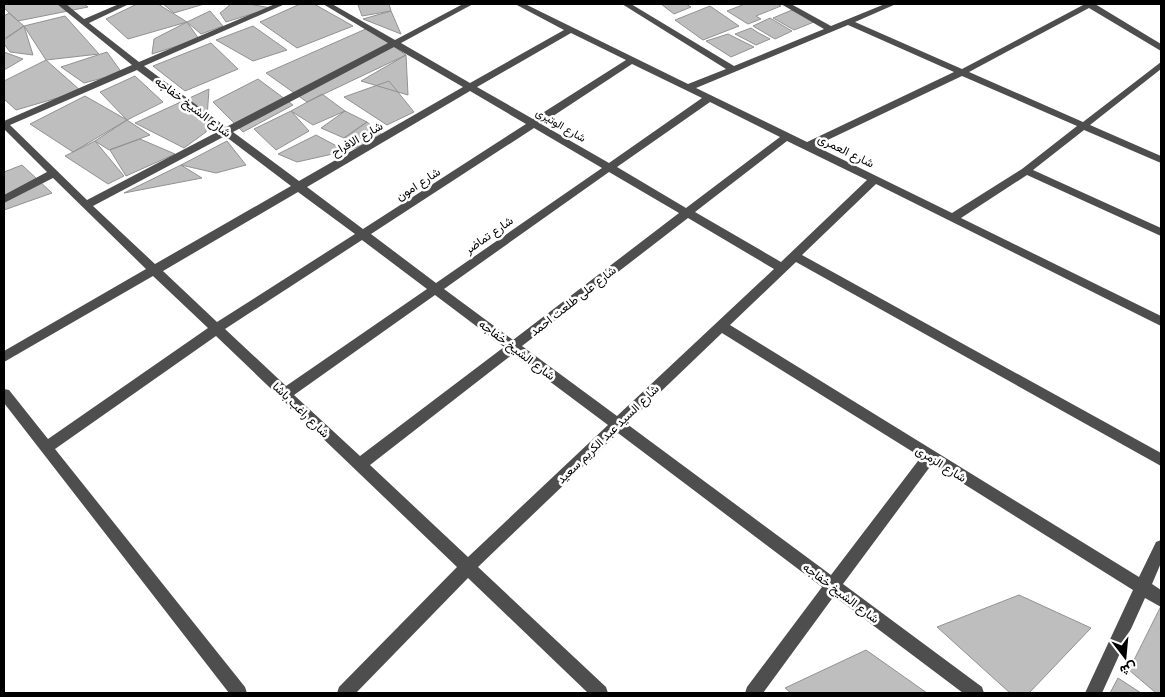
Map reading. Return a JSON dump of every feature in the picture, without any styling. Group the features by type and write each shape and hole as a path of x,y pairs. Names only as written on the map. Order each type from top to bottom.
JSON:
{"street":[{"name":"شارع الشيخ خفاجه","path":"61,4 138,66 976,693"},
{"path":"84,22 125,4"},
{"path":"4,124 281,4"},
{"name":"شارع الوتيرى","path":"327,4 782,268"},
{"path":"86,205 469,4"},
{"name":"شارع العمرى","path":"519,4 1161,320"},
{"path":"626,4 733,69"},
{"path":"785,4 831,29"},
{"path":"689,87 892,4"},
{"path":"806,146 962,72 1090,4 1161,48"},
{"path":"848,22 1161,160"},
{"name":"شارع الافراح","path":"4,357 571,30"},
{"name":"شارع امون","path":"46,448 216,329 632,60"},
{"path":"953,218 1026,171 1161,64"},
{"name":"شارع تماضر","path":"285,394 709,98"},
{"name":"شارع راغب باشا","path":"4,124 86,205 600,693"},
{"name":"شارع على طلعت احمد","path":"359,465 787,136"},
{"path":"1026,171 1161,232"},
{"path":"4,199 54,173"},
{"name":"شارع السيد عبد الكريم سعيد","path":"345,693 467,568 875,179"},
{"path":"795,256 1161,460"},
{"name":"شارع الزمرى","path":"721,326 929,457 1161,599"},
{"path":"4,394 239,693"},
{"path":"754,693 929,457"},
{"path":"1093,693 1161,547"}],"building":[{"path":"4,4 84,4 88,7 18,21 4,8"},
{"path":"137,4 158,4 187,22 128,39 106,19"},
{"path":"163,4 204,4 174,13"},
{"path":"231,4 249,4 271,8 226,22 220,13"},
{"path":"300,4 314,4 353,26 297,48 260,22"},
{"path":"389,4 391,11 362,16 358,5"},
{"path":"661,4 686,4 691,7 674,14"},
{"path":"745,4 777,4 781,6 756,16 761,19 748,24 727,11"},
{"path":"710,6 739,26 703,40 675,20"},
{"path":"792,10 814,22 794,30 773,18"},
{"path":"210,11 223,26 201,34 187,22"},
{"path":"391,11 401,34 363,19"},
{"path":"9,13 24,26 4,39 4,16"},
{"path":"65,16 99,54 46,60 24,26"},
{"path":"770,18 792,31 775,39 753,26"},
{"path":"187,22 199,39 152,54 154,39"},
{"path":"24,26 33,55 10,52 4,44 4,40"},
{"path":"253,26 287,50 253,61 216,40"},
{"path":"368,28 406,55 307,102 266,73"},
{"path":"751,28 770,39 756,45 735,34"},
{"path":"728,34 754,47 731,57 706,41"},
{"path":"211,43 238,69 185,91 153,66"},
{"path":"4,52 23,59 4,70"},
{"path":"107,52 122,73 84,83 61,67"},
{"path":"406,55 408,95 361,81"},
{"path":"46,60 81,91 16,110 4,99 4,81"},
{"path":"135,76 163,102 127,120 100,92"},
{"path":"258,79 293,105 243,132 213,102"},
{"path":"389,81 414,112 387,125 344,97"},
{"path":"209,89 206,132 184,148 135,123"},
{"path":"322,94 345,111 313,125 291,111"},
{"path":"85,96 127,120 73,152 30,124"},
{"path":"291,111 309,131 276,150 254,129"},
{"path":"345,111 367,122 344,138 321,128"},
{"path":"127,120 150,135 109,150 95,141"},
{"path":"367,122 385,137 346,151 344,138"},
{"path":"316,135 346,151 297,162 278,154"},
{"path":"140,139 175,154 126,176 110,150"},
{"path":"95,141 124,176 108,184 65,156"},
{"path":"227,141 246,165 216,173 181,165"},
{"path":"22,165 52,193 4,210 4,172"},
{"path":"181,165 202,178 124,193"},
{"path":"1019,595 1091,628 1029,693 1010,693 937,627"},
{"path":"1161,606 1161,693 1156,693 1129,670"},
{"path":"866,650 927,693 791,693 785,688"},
{"path":"1118,678 1141,693 1110,693"}]}
